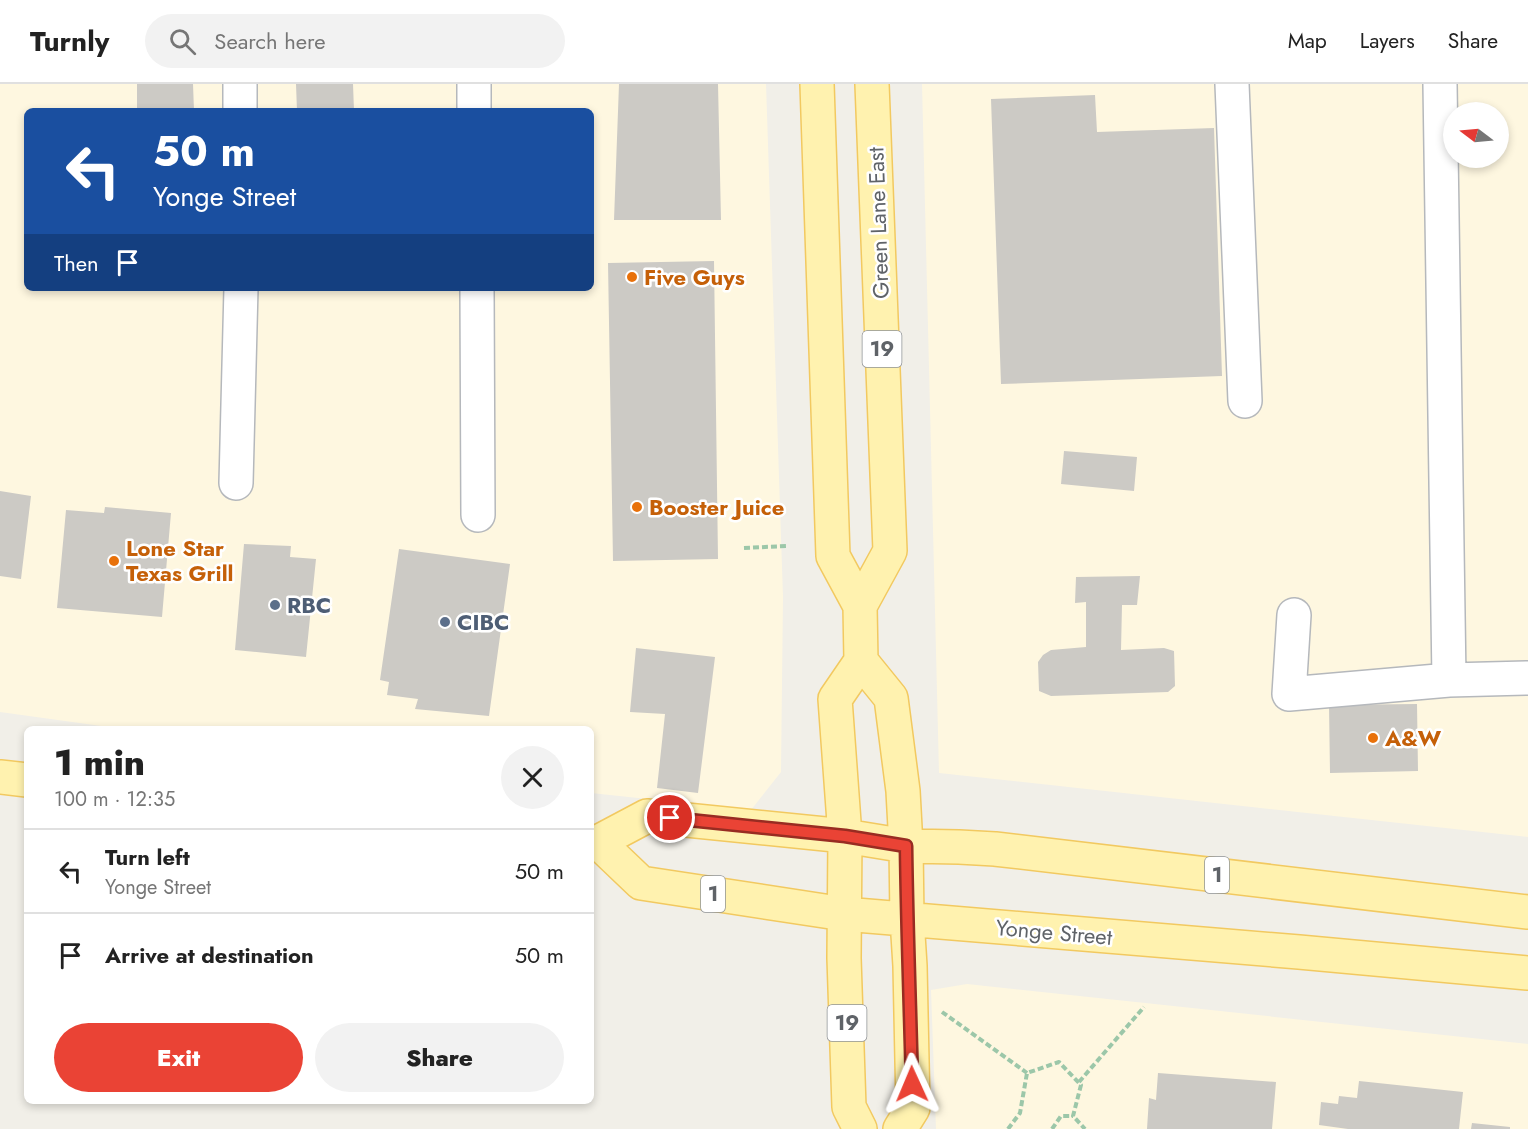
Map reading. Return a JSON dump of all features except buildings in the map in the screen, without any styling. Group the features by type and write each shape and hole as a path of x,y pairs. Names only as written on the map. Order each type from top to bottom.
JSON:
{"main road":[{"name":"Green Lane East","path":"817,84 833,556 860,606 861,661"},
{"name":"Green Lane East","path":"860,606 890,551 872,84"},
{"name":"19","path":"860,1129 849,1107 844,914 845,836 835,699 861,661"},
{"path":"861,661 891,698 903,790 913,1108 900,1129"},
{"path":"0,777 24,780"},
{"name":"Yonge Street","path":"1528,912 995,849 906,846 845,836 647,816 595,842 641,883 844,914 1528,973"}],"lane":[{"path":"240,84 240,108"},
{"path":"474,84 474,108"},
{"path":"1232,84 1245,400"},
{"path":"1440,84 1449,680"},
{"path":"236,483 241,291"},
{"path":"477,291 478,515"},
{"path":"1294,615 1289,694 1449,680 1528,678"}],"path":[{"path":"744,548 786,546"},
{"path":"1079,1082 1144,1006"},
{"path":"936,1008 1027,1073"},
{"path":"1027,1073 1059,1062 1081,1085 1073,1116"},
{"path":"1008,1129 1020,1113 1027,1073"},
{"path":"1052,1129 1061,1116 1073,1116 1085,1129"}],"shaded area":[{"path":"0,84 766,84 783,597 781,772 751,810 594,793 594,726 101,726 0,712"},
{"path":"922,84 1528,84 1528,837 939,773"},
{"path":"967,984 1528,1044 1528,1129 936,1129 931,990"}],"place":[{"name":"Five Guys","path":"632,277"},
{"name":"Booster Juice","path":"637,507"},
{"name":"Lone Star Texas Grill","path":"114,561"},
{"name":"RBC","path":"275,605"},
{"name":"CIBC","path":"445,622"},
{"name":"A&W","path":"1373,738"}],"route":[{"path":"670,818 845,836 906,846 912,1084"}]}
